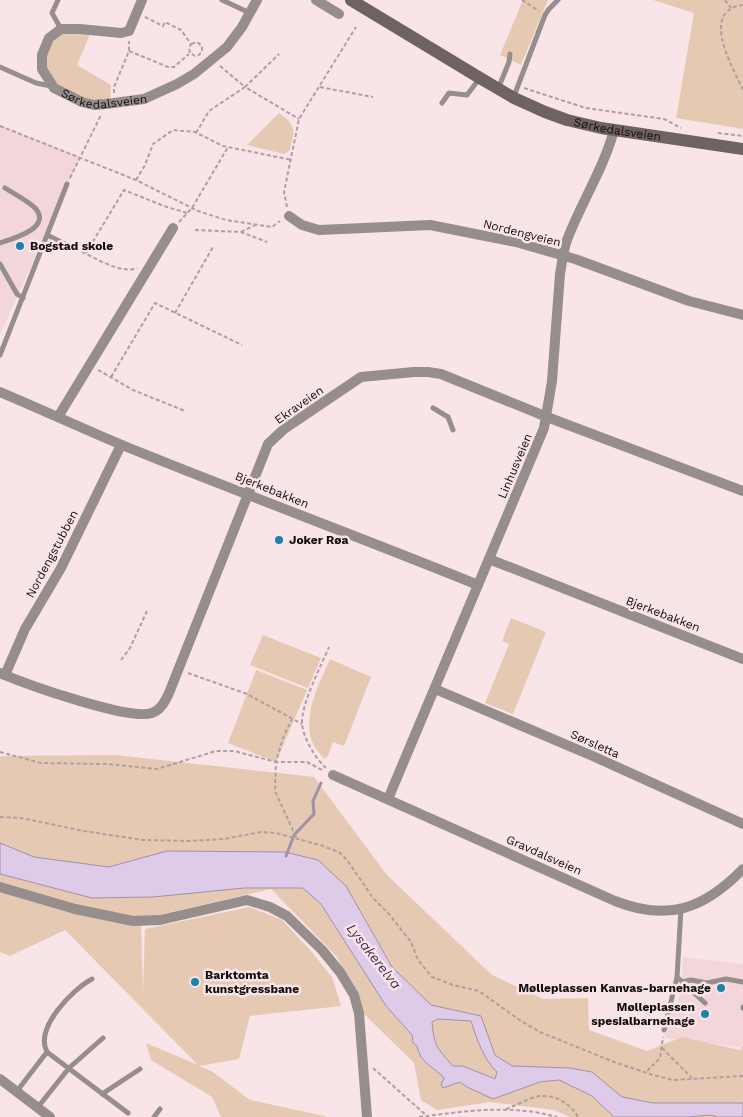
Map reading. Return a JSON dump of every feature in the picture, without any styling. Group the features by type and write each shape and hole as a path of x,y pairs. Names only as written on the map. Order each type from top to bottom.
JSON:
{"main road":[{"name":"Sørkedalsveien","path":"351,0 498,89 515,93 555,116 614,130 743,150"}],"street":[{"path":"61,29 121,33 128,31 142,0"},
{"name":"Sørkedalsveien","path":"61,29 49,38 42,56 42,69 52,86 62,93 94,105 144,99 194,74 227,47 257,0"},
{"path":"316,0 339,14"},
{"name":"Linhusveien","path":"388,799 540,439 547,417 552,381 563,256 570,234 606,155 614,130"},
{"name":"Nordengveien","path":"289,216 302,225 319,230 430,225 516,242 563,256 689,301 743,315"},
{"path":"58,417 173,228"},
{"name":"Ekraveien","path":"3,674 92,704 122,712 143,714 154,712 161,708 179,669 268,444 284,429 363,376 414,372 435,373 743,492"},
{"name":"Bjerkebakken","path":"0,392 121,445 478,585"},
{"name":"Nordengstubben","path":"3,674 25,629 61,568 121,445"},
{"name":"Bjerkebakken","path":"489,559 743,659"},
{"name":"Sørsletta","path":"435,689 595,757 743,824"},
{"name":"Gravdalsveien","path":"333,775 626,905 655,911 681,908 712,896 743,869"},
{"path":"0,887 75,909 133,921 160,920 247,900 270,907 287,916 322,950 340,972 354,995 359,1013 366,1117"},
{"path":"0,1079 50,1117"}],"lane":[{"path":"58,0 52,13 61,29"},
{"path":"222,0 250,13"},
{"path":"515,93 545,15 549,8 558,0"},
{"path":"498,89 509,62 510,54"},
{"path":"0,67 36,83 52,86"},
{"path":"442,103 449,92 467,95 480,78"},
{"path":"0,355 67,184"},
{"path":"0,243 33,229 38,224 39,218 33,206 5,188"},
{"path":"47,235 71,247"},
{"path":"0,265 17,294 23,298"},
{"path":"433,408 448,417 453,430"},
{"path":"664,1030 677,977 681,908"},
{"path":"677,977 705,1003"},
{"path":"92,979 78,989 52,1016 44,1043 47,1052 128,1113"},
{"path":"682,982 690,980 707,983 726,979 743,982"},
{"path":"38,1107 68,1068 103,1038"},
{"path":"16,1091 47,1052"},
{"path":"102,1094 140,1069"},
{"path":"154,1117 160,1109"}],"path":[{"path":"522,0 545,15"},
{"path":"527,0 528,4"},
{"path":"725,0 731,8"},
{"path":"743,5 731,8 722,21 720,30 725,50 743,90"},
{"path":"136,13 163,26 165,22 181,30 191,44"},
{"path":"0,126 136,180 192,208 226,220 272,227 289,216 284,192 299,120 356,27"},
{"path":"67,184 79,158 110,104 114,87 129,51 128,31"},
{"path":"190,53 195,56 199,55 202,51 202,46 197,42 191,44"},
{"path":"190,53 189,48 191,44"},
{"path":"129,51 168,67 174,67 190,53"},
{"path":"196,133 209,111 245,87 279,54"},
{"path":"211,60 245,87 299,120"},
{"path":"320,87 372,97"},
{"path":"515,93 522,87 586,108 664,119 685,129"},
{"path":"136,180 153,144 173,130 196,133 223,146 292,160"},
{"path":"718,133 743,136"},
{"path":"173,228 192,208 228,147"},
{"path":"86,253 124,190 187,213"},
{"path":"241,232 257,224"},
{"path":"195,230 241,232 267,242"},
{"path":"71,247 110,265 126,270 144,264 151,264"},
{"path":"175,312 213,248"},
{"path":"111,377 155,303 242,345"},
{"path":"90,366 133,390 185,411"},
{"path":"121,660 130,648 148,611"},
{"path":"329,647 307,700 302,725 316,757 333,775"},
{"path":"179,669 247,694 302,725"},
{"path":"292,719 283,738 276,762 275,791 296,837"},
{"path":"0,752 41,763 107,764 157,769 216,751 234,751 276,762 307,762 333,775"},
{"path":"0,817 22,818 84,831 143,840 189,841 261,832 296,837 339,852 347,860 373,898 389,914 411,942 418,960 432,977 453,985 479,991 540,1032 614,1062 673,1080 743,1076"},
{"path":"646,1072 659,1061 664,1030"},
{"path":"661,1047 692,1078"},
{"path":"361,1056 428,1116"},
{"path":"506,1110 539,1096 562,1100 573,1108 578,1117"},
{"path":"420,1117 485,1110 534,1110 557,1117"}],"shaded area":[{"path":"523,0 548,0 521,65 500,55"},
{"path":"653,0 743,0 743,129 676,118 694,13"},
{"path":"63,32 90,34 77,65 111,85 110,101 83,98 60,87 52,79 45,61 46,51 52,42"},
{"path":"279,113 292,125 293,138 290,150 284,154 247,145"},
{"name":"Bogstad skole","path":"0,125 80,157 0,335"},
{"path":"511,618 546,632 513,714 485,703 509,644 502,641"},
{"path":"263,635 321,658 308,688 250,665"},
{"path":"330,659 371,677 344,746 333,742 328,756 324,759 311,739 309,718 321,678"},
{"path":"256,670 307,690 276,762 228,743"},
{"path":"116,755 314,777 387,875 492,975 543,999 588,998 589,1030 647,1051 682,1037 740,1050 743,1044 743,1117 570,1117 554,1110 490,1102 437,1110 421,1100 414,1063 359,1009 356,995 337,957 271,889 141,919 143,994 145,929 249,907 282,920 332,977 341,1006 250,1016 239,1059 199,1066 213,1072 250,1100 328,1117 221,1117 212,1097 151,1060 146,1043 198,1065 65,930 10,956 0,952 0,756"},
{"path":"683,957 743,964 743,1043 739,1047 664,1038 671,1013 675,1011 679,996 682,982"}],"water":[{"name":"Lysakerelva","path":"0,843 34,857 109,867 167,851 285,852 318,860 346,886 392,967 431,1005 481,1016 495,1055 512,1066 570,1068 592,1072 622,1097 653,1103 743,1103 743,1117 718,1117 710,1115 688,1117 614,1117 592,1096 559,1080 540,1082 493,1099 460,1082 443,1088 441,1085 444,1078 421,1057 417,1046 413,1043 412,1035 386,1006 321,904 303,888 244,888 153,897 92,898 0,874","holes":["438,1019 471,1021 484,1055 497,1072 495,1079 463,1066 453,1066 435,1042 432,1022"]}],"waterway":[{"path":"286,856 294,835 314,814 313,801 321,783"}],"place":[{"name":"Bogstad skole","path":"20,246"},
{"name":"Joker Røa","path":"279,540"},
{"name":"Barktomta kunstgressbane","path":"195,982"},
{"name":"Mølleplassen Kanvas-barnehage","path":"721,988"},
{"name":"Mølleplassen spesialbarnehage","path":"705,1014"}]}
